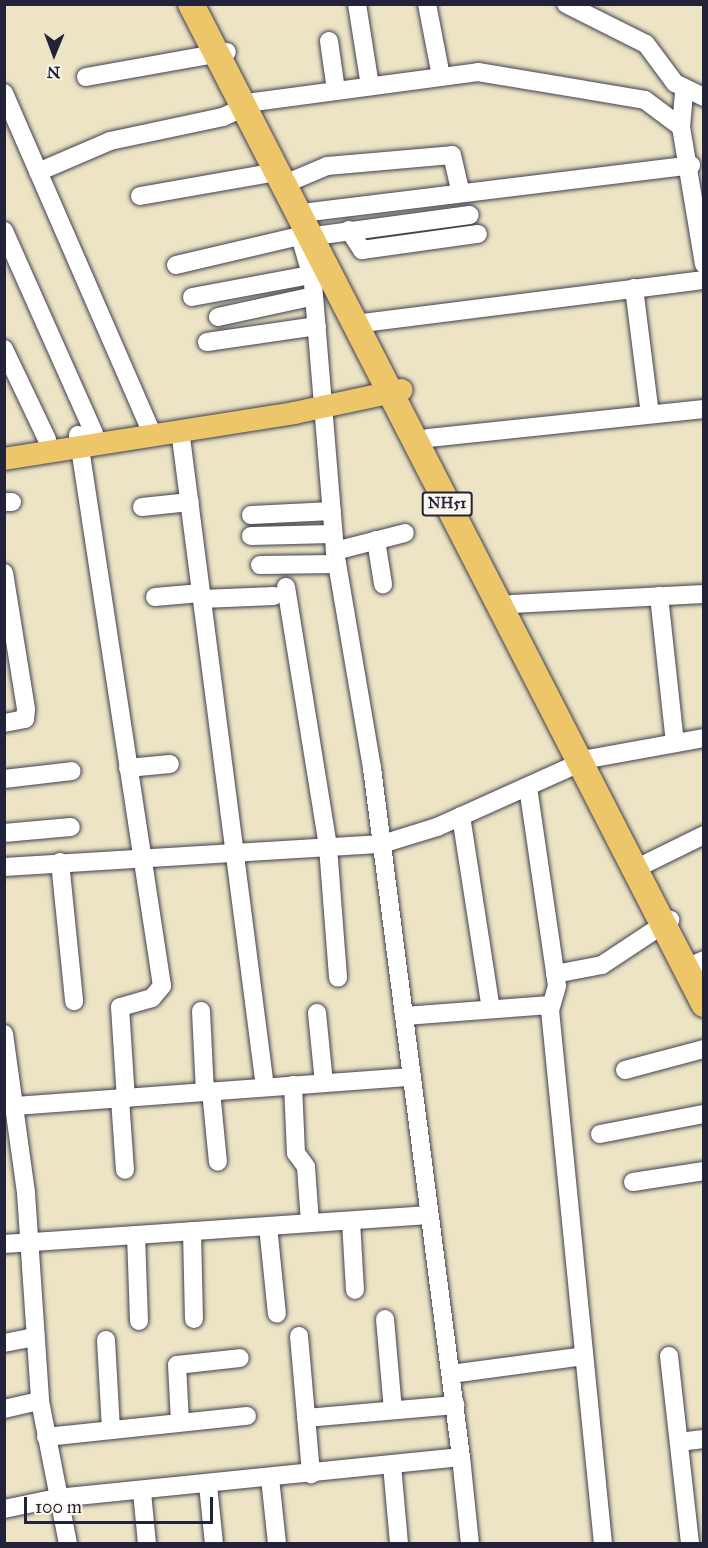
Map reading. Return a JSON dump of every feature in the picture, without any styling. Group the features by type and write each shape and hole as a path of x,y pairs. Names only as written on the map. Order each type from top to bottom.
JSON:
{"highway":[{"name":"NH51","path":"191,4 223,53 667,922 700,970"},
{"name":"NH51","path":"205,4 223,53"},
{"name":"NH51","path":"396,391 428,438 512,604 584,761 643,865 704,1004"}],"main road":[{"path":"151,430 180,430 396,391"},
{"path":"4,446 47,439 84,438 151,430 286,406 317,407"},
{"path":"4,459 84,438"}],"street":[{"path":"357,4 370,86"},
{"path":"427,4 441,76"},
{"path":"566,4 646,44 684,89 704,97"},
{"path":"328,41 336,90"},
{"path":"86,77 223,53"},
{"path":"38,172 110,141 223,117 249,104 336,90 478,72 645,100 681,127"},
{"path":"684,89 681,127 691,165 704,264"},
{"path":"4,93 151,430"},
{"path":"140,196 285,176 327,166 452,155 461,193"},
{"path":"176,265 461,193 691,165"},
{"path":"312,229 349,230 470,215"},
{"path":"312,229 312,275 317,326 317,407 332,511 335,550 382,844 455,1405 470,1544"},
{"path":"349,230 362,250 478,234"},
{"path":"4,231 84,438 128,768 162,986 152,998 120,1007 125,1170"},
{"path":"192,297 312,275"},
{"path":"360,323 704,280"},
{"path":"634,288 650,414"},
{"path":"218,317 314,296"},
{"path":"207,342 317,326"},
{"path":"4,349 47,439"},
{"path":"428,438 704,409"},
{"path":"180,430 265,1087"},
{"path":"142,507 189,502"},
{"path":"251,515 332,511"},
{"path":"260,565 405,533"},
{"path":"251,536 335,550"},
{"path":"376,540 383,585"},
{"path":"4,573 26,710 25,719 4,723"},
{"path":"154,597 280,592 328,847 338,978"},
{"path":"512,604 704,594"},
{"path":"659,596 675,743"},
{"path":"4,867 60,861 382,844 461,816 584,761 704,738"},
{"path":"128,768 170,764"},
{"path":"4,779 72,771"},
{"path":"528,787 555,974 551,1005 603,1544"},
{"path":"461,816 490,1009"},
{"path":"4,833 71,827"},
{"path":"643,865 704,835"},
{"path":"60,861 74,1001"},
{"path":"555,974 602,965 667,922"},
{"path":"404,1016 551,1005"},
{"path":"201,1011 208,1092 218,1162"},
{"path":"317,1013 324,1083"},
{"path":"4,1034 14,1106 11,1137 29,1242 40,1401 57,1498 68,1544"},
{"path":"625,1070 704,1049"},
{"path":"14,1106 412,1077"},
{"path":"293,1085 296,1153 306,1167 310,1223"},
{"path":"600,1134 704,1114"},
{"path":"633,1182 704,1171"},
{"path":"4,1244 429,1215"},
{"path":"351,1221 355,1290"},
{"path":"268,1226 276,1314"},
{"path":"192,1231 194,1319"},
{"path":"136,1235 139,1321"},
{"path":"385,1319 393,1410"},
{"path":"299,1336 311,1474"},
{"path":"4,1343 35,1337"},
{"path":"106,1340 111,1430"},
{"path":"451,1374 584,1356"},
{"path":"669,1356 690,1544"},
{"path":"180,1422 177,1365 240,1358"},
{"path":"4,1409 40,1401"},
{"path":"306,1418 455,1405"},
{"path":"46,1437 247,1416"},
{"path":"678,1442 704,1439"},
{"path":"4,1509 57,1498 142,1492 461,1457"},
{"path":"392,1465 399,1544"},
{"path":"270,1478 277,1544"},
{"path":"208,1485 214,1544"},
{"path":"142,1492 147,1544"}]}
